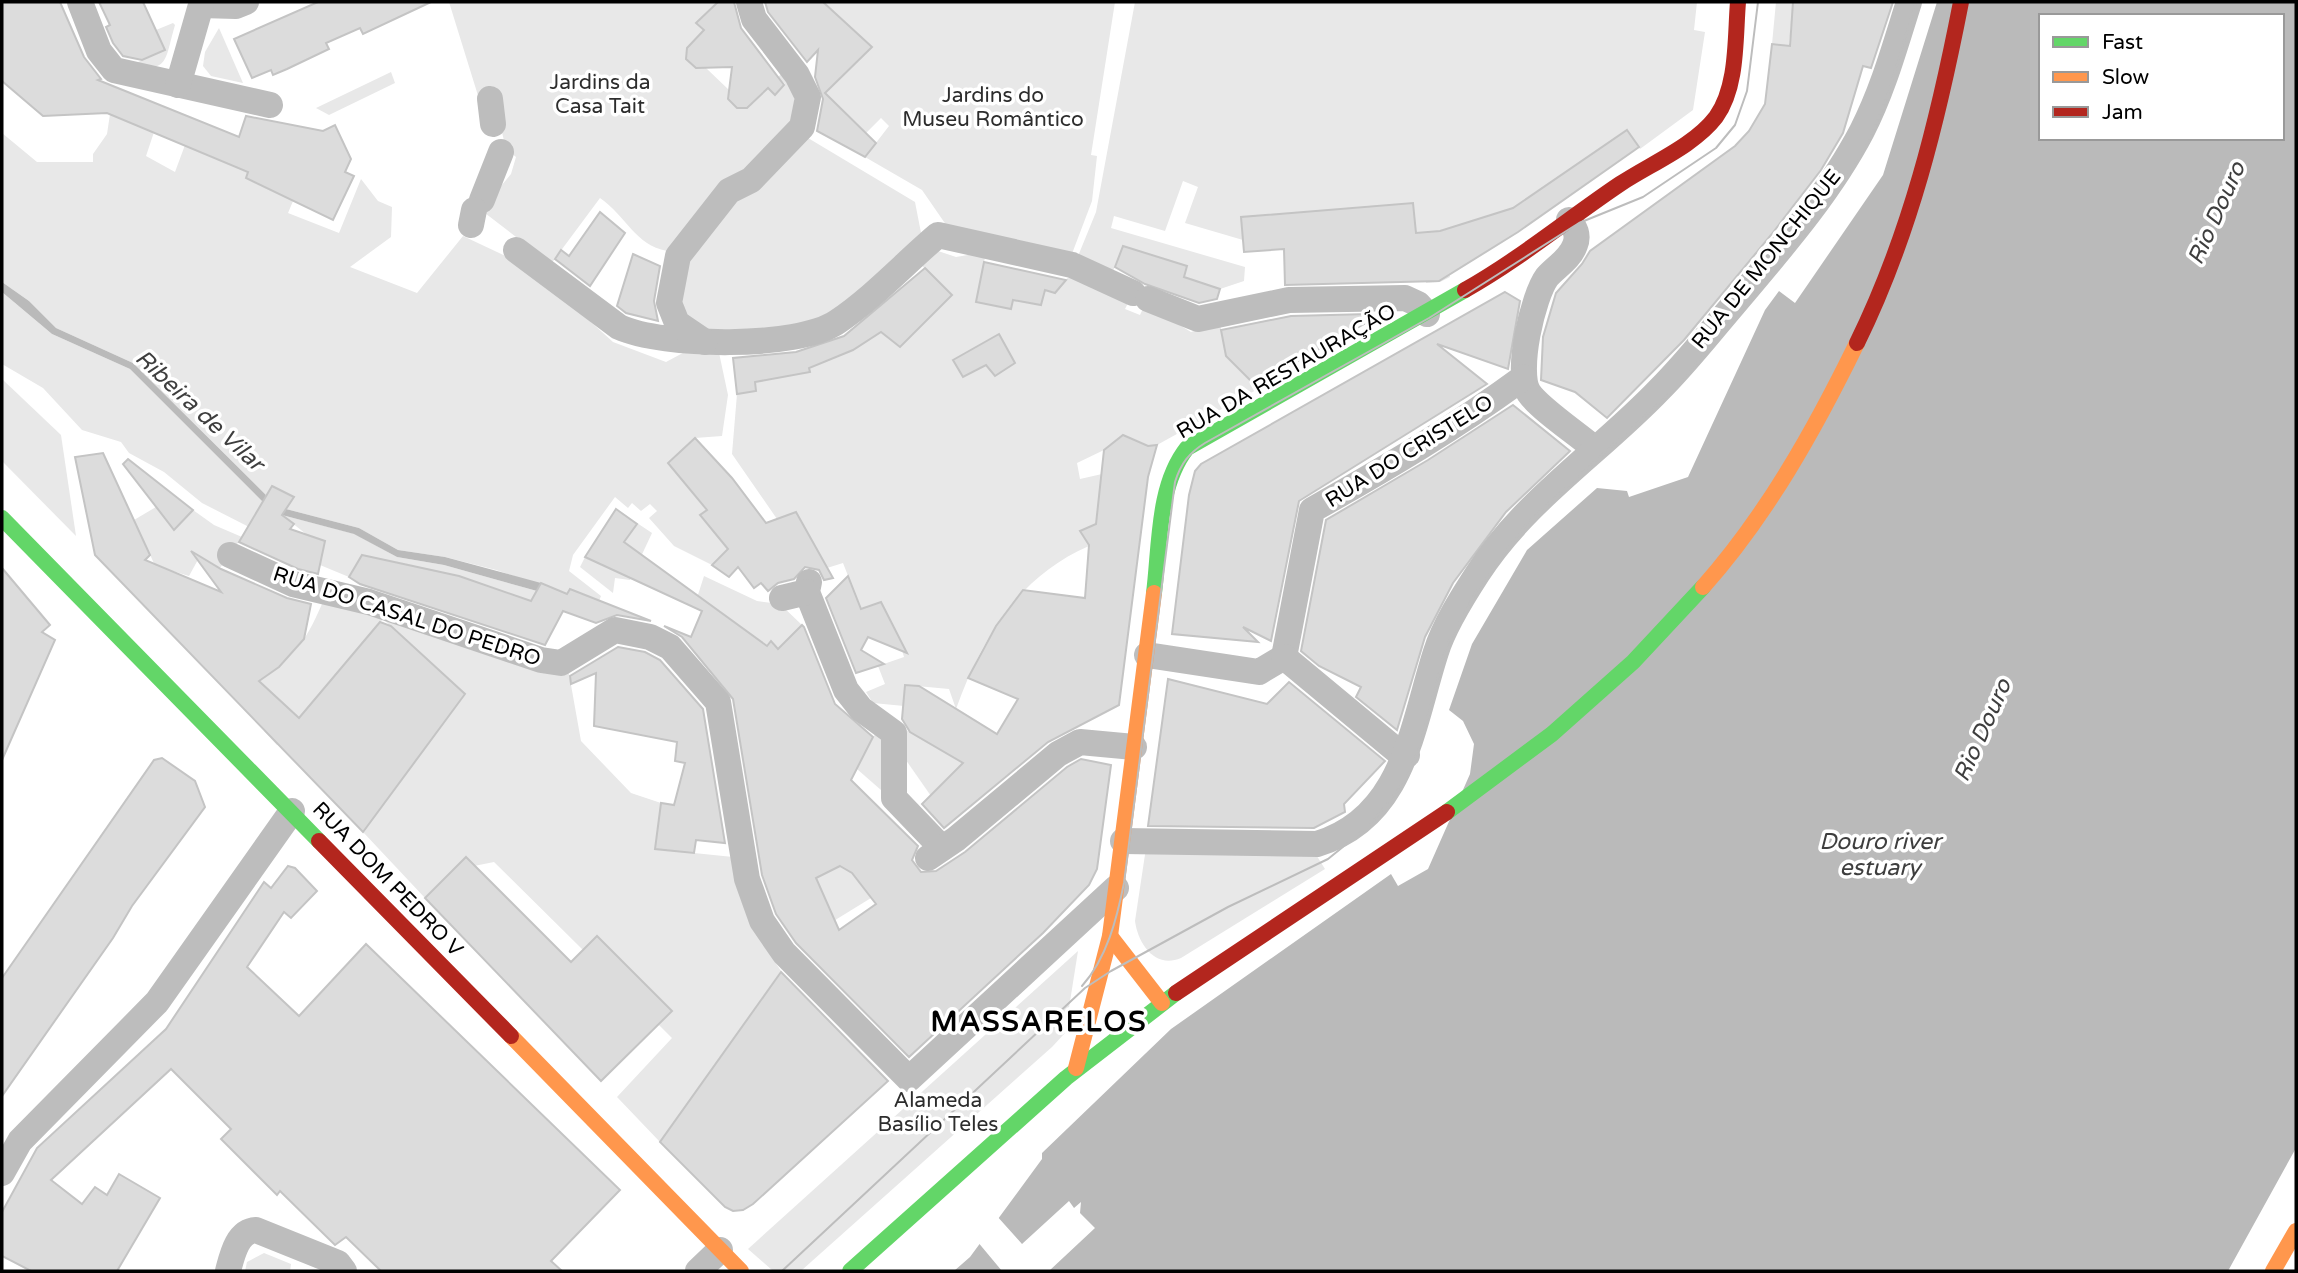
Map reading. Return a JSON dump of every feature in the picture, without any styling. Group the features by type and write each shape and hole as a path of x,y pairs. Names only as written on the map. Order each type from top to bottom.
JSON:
{"main road":[{"name":"RUA DA RESTAURAÇÃO","path":"1076,1068 1110,936 1169,480 1176,462 1187,448 1498,272 1569,220 1703,131 1718,115 1731,79 1738,2"},
{"path":"850,1271 1139,1012 1162,1003 1429,823 1553,733 1652,642 1700,591 1785,477 1850,365 1899,250 1935,141 1961,2"},
{"name":"RUA DOM PEDRO V","path":"2,518 741,1271"},
{"path":"1110,936 1162,1003"},
{"path":"1105,955 1114,977"},
{"path":"2273,1271 2296,1231"}],"street":[{"path":"80,2 99,51 114,71 270,105"},
{"path":"178,85 200,3 236,6 246,2"},
{"path":"705,342 677,323 669,303 678,256 729,191 751,180 802,127 808,97 797,75 754,19 749,2"},
{"name":"RUA DE MONCHIQUE","path":"1123,841 1297,840 1317,844 1340,837 1364,817 1391,786 1407,755 1437,649 1477,573 1511,528 1660,390 1767,265 1835,177 1862,131 1884,82 1909,2"},
{"path":"476,212 491,126"},
{"path":"1569,220 1577,233 1576,242 1571,254 1546,278 1538,297 1525,357 1524,376 1528,393 1595,449"},
{"path":"516,250 619,327 636,335 684,342 803,336 836,323 938,235 1072,265 1198,319 1289,300 1405,298 1418,303 1427,314"},
{"name":"RUA DO CRISTELO","path":"1284,657 1312,510 1410,455 1475,413 1524,376"},
{"name":"RUA DO CASAL DO PEDRO","path":"230,555 293,584 369,602 541,660 561,663 600,632 615,630 650,637 670,647 718,702 747,879 762,921 909,1079 1116,888"},
{"path":"799,591 846,690 861,709 894,733 894,799 934,852 956,839 1058,754 1080,742 1135,747"},
{"path":"1147,655 1259,672 1284,657 1396,750 1407,755"},
{"path":"2,1173 20,1141 157,1002 292,811"},
{"path":"228,1271 242,1237 249,1230 256,1230 338,1263 344,1271"},
{"path":"698,1271 720,1250"}],"green space":[{"name":"Jardins da Casa Tait","path":"449,2 718,2 697,23 704,30 687,48 686,59 696,68 706,68 729,90 728,99 737,108 747,108 767,88 775,94 785,84 778,77 788,68 796,82 792,126 667,251 647,243 600,198 551,264 481,210 511,174 516,157 506,149 494,99 480,102"},
{"name":"Jardins do Museu Romântico","path":"823,2 1115,2 1091,155 1097,156 1092,201 1070,259 951,232 922,190 865,157 889,126 881,118 866,133 825,93 871,47"},
{"path":"1135,2 1697,2 1694,30 1705,32 1693,110 1640,149 1627,130 1513,208 1437,232 1450,277 1440,282 1426,283 1424,233 1416,233 1412,203 1241,218 1243,240 1185,223 1198,187 1183,181 1165,231 1114,216 1111,228 1245,267 1244,281 1220,289 1184,277 1123,247 1111,276 1076,261 1096,212"},
{"path":"1776,2 1793,2 1789,46 1772,44"},
{"path":"173,23 175,25 163,62 151,68 127,67 165,50 156,30"},
{"path":"219,28 243,83 211,76 203,66 205,52"},
{"path":"391,72 395,83 329,115 316,108"},
{"path":"110,114 154,132 146,156 175,172 185,145 248,172 246,178 272,191 296,194 288,213 339,233 361,179 378,201 392,207 391,237 350,267 417,293 463,236 514,260 613,342 666,362 694,347 718,348 728,395 722,436 695,438 668,463 706,510 700,516 718,537 725,533 731,546 712,565 674,546 649,518 657,511 650,504 641,511 632,503 628,508 615,497 573,555 569,571 601,596 599,601 570,589 567,594 496,570 445,557 398,550 359,528 286,509 293,497 272,486 266,495 133,363 56,328 29,301 2,282 2,133 37,162 93,162 93,154 107,134"},
{"path":"808,138 915,202 922,238 824,321 734,334 697,329 677,306 683,264 723,213"},
{"path":"929,248 956,257 986,252 982,273 1055,292 1073,272 1130,299 1125,309 1140,315 1145,304 1191,332 1220,323 1226,356 1258,389 1157,445 1136,447 1135,440 1123,435 1104,450 1077,463 1080,479 1102,474 1096,524 1080,531 1089,546 1042,574 1023,592 977,658 956,709 949,689 906,685 904,706 873,703 866,692 885,684 878,666 904,657 897,633 861,609 843,563 827,568 777,519 732,454 737,394 756,391 755,382 809,372 808,366 853,350 881,332 900,347 952,295 915,259","holes":["999,334 1015,363 995,376 986,365 963,377 954,360"]},
{"path":"2,292 52,334 130,369 263,502 249,527 202,503 164,472 129,453 121,442 82,430 43,388 2,364"},
{"path":"2,379 61,435 76,536 2,461"},
{"path":"156,507 174,530 193,510 214,525 242,537 220,568 200,556 189,576 166,569 158,572 134,520"},
{"path":"282,515 355,534 397,557 444,565 537,591 535,602 450,574 362,555 349,577 320,565 324,541 306,534"},
{"path":"634,521 652,533 630,580 615,578 613,593 580,567 585,557 624,575 597,539 625,536"},
{"path":"704,576 757,601 780,604 802,625 778,649 771,641 762,653 696,601"},
{"path":"324,599 568,668 581,741 631,793 661,803 655,849 733,857 752,927 781,971 660,1142 617,1097 672,1038 658,1024 672,1011 597,936 583,950 494,862 474,866 466,858 425,898 363,832 465,694 383,619 277,745 264,731 284,704 261,682 258,685 256,675 291,655 313,624"},
{"path":"901,727 963,763 931,796 901,753"},
{"path":"875,734 888,743 886,776 881,790 857,769"},
{"path":"1146,848 1315,853 1325,869 1181,958 1163,960 1144,946 1135,921"},
{"path":"831,855 852,873 871,898 832,922 816,878 832,870"},
{"name":"Alameda Basílio Teles","path":"1078,951 1065,1033 1052,1047 802,1270 772,1270 748,1249"},
{"path":"264,1253 291,1264 290,1271 245,1271 247,1262"}],"water":[{"name":"Douro river estuary","path":"1937,2 2296,2 2296,1148 2228,1271 954,1271 970,1257 1042,1159 1042,1153 1171,1029 1391,874 1398,886 1428,869 1470,774 1474,744 1463,721 1449,710 1472,644 1527,550 1597,488 1627,491 1629,497 1688,477 1765,310 1779,291 1795,303 1883,175"},
{"path":"2,282 29,301 56,328 133,363 266,495 263,502 130,369 52,334 2,292"},
{"path":"286,509 359,528 398,550 445,557 541,583 537,591 444,565 397,557 354,534 282,515"}],"pier":[{"path":"1069,1201 1074,1208 1081,1202 1080,1213 1095,1228 1049,1271 1002,1271 977,1241 996,1215 1022,1244"}],"building":[{"path":"2,2 60,2 84,57 101,79 98,80 239,137 246,116 323,131 335,125 351,159 345,172 354,176 333,220 246,178 248,172 107,113 43,116 2,81"},
{"path":"99,2 143,2 165,50 142,60 123,56 113,43 106,27 110,25"},
{"path":"318,2 431,2 363,34 360,28 326,43 329,49 273,75 271,70 252,78 234,39"},
{"path":"718,2 734,2 741,28 784,85 775,95 768,88 747,108 737,108 728,99 732,67 696,68 686,59 687,48 704,30 696,23"},
{"path":"765,2 823,2 872,47 825,93 876,143 865,157 817,131 823,99 815,77 818,50 807,62 768,12"},
{"path":"1793,2 1893,2 1871,68 1863,66 1843,133 1821,170 1684,340 1607,418 1575,392 1541,380 1543,337 1556,293 1590,251 1735,146 1749,131 1765,104 1772,44 1790,46"},
{"path":"1627,130 1639,147 1518,232 1439,281 1285,285 1284,249 1244,252 1241,217 1413,203 1416,233 1440,231 1513,208"},
{"path":"600,212 625,233 590,286 555,259 561,250 569,256"},
{"path":"1123,246 1187,266 1184,277 1220,289 1217,299 1199,303 1145,284 1115,267"},
{"path":"633,254 660,266 654,301 658,321 626,313 617,306"},
{"path":"984,262 1066,280 1055,293 1045,290 1041,305 1013,300 1011,309 976,302"},
{"path":"925,268 952,295 900,347 881,332 853,350 809,368 810,372 755,382 756,391 737,394 733,358 796,352 844,336"},
{"path":"1505,292 1520,301 1508,369 1437,344 1487,384 1299,501 1271,641 1243,627 1258,642 1172,634 1189,495 1195,471 1201,464"},
{"path":"1369,314 1373,319 1255,385 1226,356 1221,330 1291,316"},
{"path":"999,334 1015,363 995,376 986,365 963,377 953,360"},
{"path":"1513,405 1570,451 1506,512 1453,583 1425,637 1397,730 1356,697 1361,687 1319,666 1301,651 1326,520 1428,460"},
{"path":"1123,435 1148,446 1157,445 1148,477 1119,705 1048,742 944,828 922,804 963,763 910,732 902,719 905,685 919,686 997,734 1018,699 968,678 996,626 1023,590 1085,598 1089,545 1080,531 1096,524 1104,450"},
{"path":"695,438 732,478 766,523 796,512 833,578 824,580 819,570 805,567 794,579 778,583 768,591 761,583 754,588 738,567 729,577 712,565 728,549 700,515 707,510 668,463"},
{"path":"103,453 150,555 145,560 221,592 191,551 221,569 287,598 311,604 304,639 279,667 259,681 299,718 380,622 391,626 465,694 363,832 95,555 75,457"},
{"path":"128,459 193,510 174,530 123,464"},
{"path":"272,486 294,497 282,515 294,524 290,529 325,541 318,574 298,569 239,542"},
{"path":"616,509 637,524 624,542 767,646 771,641 778,649 802,625 835,704 873,737 851,780 918,846 912,860 921,872 936,871 965,852 1067,767 1081,759 1111,765 1097,869 1089,885 1043,933 909,1057 796,943 776,914 762,875 733,699 682,637 664,626 691,637 702,611 585,557","holes":["840,866 852,873 876,904 839,930 816,878"]},
{"path":"362,555 459,576 531,601 541,583 567,594 570,589 651,621 617,615 596,623 563,611 545,645 360,584 349,577"},
{"path":"2,568 50,625 42,632 55,640 2,760"},
{"path":"848,576 861,609 881,602 907,653 868,637 861,650 884,664 856,673 826,598"},
{"path":"618,647 645,652 660,660 703,709 725,843 696,840 694,853 655,849 661,803 674,805 685,763 675,761 677,742 594,726 596,673 571,684 570,676"},
{"path":"1168,679 1267,704 1289,682 1385,761 1344,804 1345,812 1314,828 1148,826"},
{"path":"162,758 195,781 205,807 132,906 113,938 2,1096 2,978 154,760"},
{"path":"466,857 571,962 597,936 672,1011 601,1081 425,898"},
{"path":"288,866 295,868 317,891 291,918 284,912 247,967 299,1016 366,944 620,1190 551,1261 562,1271 381,1271 346,1237 335,1245 280,1191 277,1195 221,1139 231,1129 171,1069 51,1180 82,1204 95,1187 107,1195 119,1174 160,1198 117,1271 31,1271 2,1256 2,1212 37,1148 166,1029 264,882 271,888"},
{"path":"781,972 888,1081 753,1204 743,1210 733,1211 725,1207 660,1142"}],"tram line":[{"path":"1082,986 1104,950 1114,924 1124,883 1175,482 1183,464 1205,443 1429,318 1579,223 1643,197 1716,148 1735,125 1747,91 1758,2"},
{"path":"782,1271 1085,988 1228,907 1328,859 1370,825 1405,781 1420,746 1446,647 1477,590 1527,523 1678,386 1808,229 1869,142 1887,97 1916,2"}],"traffic: fast":[{"path":"1154,593 1165,498 1177,463 1187,448 1465,290"},
{"path":"2,518 319,841"},
{"path":"1447,812 1552,734 1633,662 1703,587"},
{"path":"850,1271 1066,1078 1176,993"}],"traffic: slow":[{"path":"1703,587 1769,501 1824,407 1857,343"},
{"path":"1076,1068 1110,936 1154,593"},
{"path":"1110,936 1162,1003"},
{"path":"511,1036 741,1271"},
{"path":"2273,1271 2296,1231"}],"traffic: jam":[{"path":"1465,290 1525,252 1620,184 1684,146 1707,127 1723,105 1732,77 1738,2"},
{"path":"1857,343 1876,302 1907,219 1932,133 1961,2"},
{"path":"1176,993 1447,812"},
{"path":"319,841 511,1036"}],"district":[{"name":"MASSARELOS","path":"1039,1021"}],"water label":[{"name":"Rio Douro","path":"2216,213"},
{"name":"Ribeira de Vilar","path":"200,410"},
{"name":"Rio Douro","path":"1982,730"}]}
